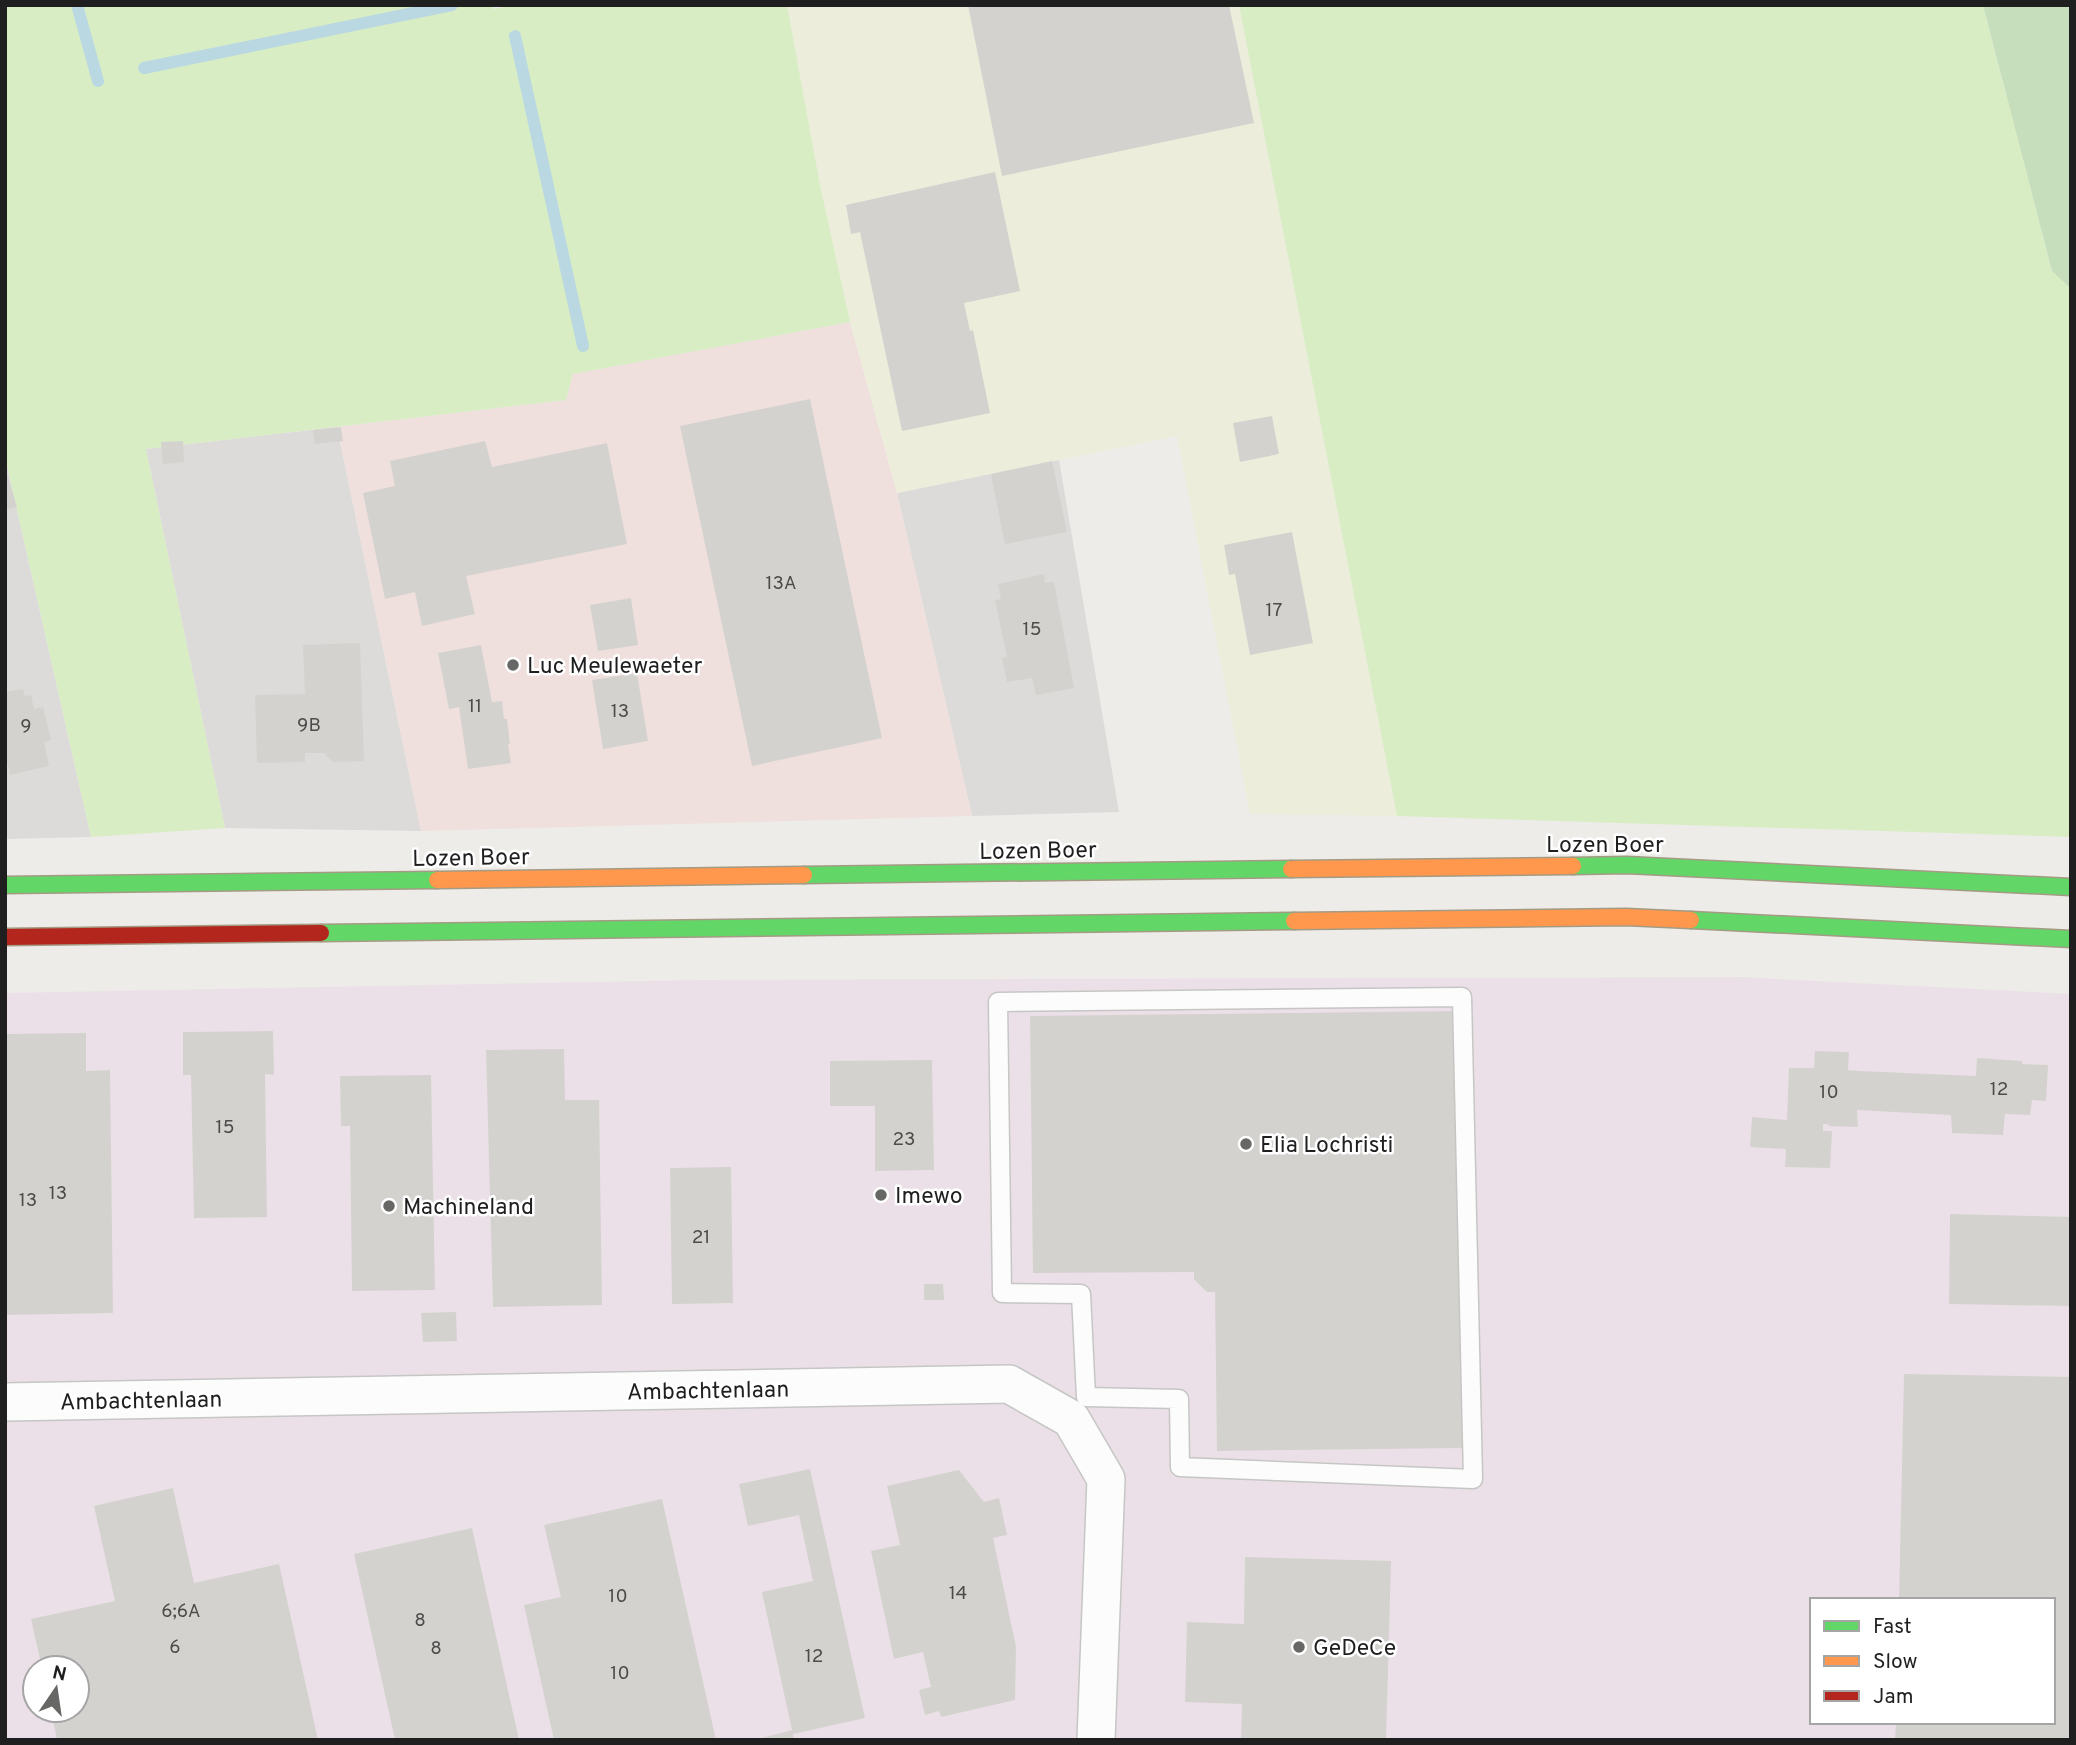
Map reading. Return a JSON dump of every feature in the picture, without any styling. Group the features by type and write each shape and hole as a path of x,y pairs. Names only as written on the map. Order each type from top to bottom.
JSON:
{"main road":[{"name":"Lozen Boer","path":"5,885 1627,865 2071,887"},
{"path":"5,937 1626,917 2071,939"}],"street":[{"name":"Ambachtenlaan","path":"5,1402 1009,1384 1079,1408"},
{"path":"1079,1408 1106,1479 1096,1740"}],"lane":[{"path":"1462,997 1473,1479 1180,1467 1179,1399 1079,1408 1081,1294 1002,1293 998,1002 1462,997"}],"shaded area":[{"path":"850,322 897,493 972,816 421,831 337,427 566,400 572,374"},
{"path":"337,427 421,831 225,828 146,449"},
{"path":"5,457 91,837 5,839"},
{"path":"1059,460 1119,812 972,816 897,493"},
{"path":"1741,977 2071,994 2071,1740 5,1740 5,993 701,980"}],"green space":[{"path":"5,5 493,5 494,9 514,5 787,5 820,185 850,322 573,374 566,400 146,449 225,828 91,837 5,457"},
{"path":"787,5 1239,5 1397,816 1250,814 1177,436 897,493 850,322 820,185"},
{"path":"1239,5 1983,5 2052,271 2071,289 2071,837 1397,816"},
{"path":"1983,5 2071,5 2071,289 2052,271"}],"building":[{"path":"968,5 1229,5 1254,123 1002,176"},
{"path":"995,172 1020,291 964,303 970,331 973,330 990,413 902,431 860,232 851,234 846,205"},
{"path":"810,399 882,738 752,766 680,426"},
{"path":"1272,416 1279,454 1240,462 1233,423"},
{"path":"341,427 343,441 315,444 313,430"},
{"path":"183,441 184,462 163,464 161,442"},
{"path":"485,441 492,467 607,443 627,544 466,576 475,614 422,626 415,592 385,599 363,493 395,486 390,461"},
{"path":"1052,461 1067,532 1005,544 991,474"},
{"path":"5,467 17,507 5,510"},
{"path":"1292,532 1313,643 1250,655 1235,574 1229,575 1224,545"},
{"path":"1044,574 1045,583 1054,582 1074,688 1036,695 1032,678 1007,682 1002,658 1007,657 995,600 1001,599 998,584"},
{"path":"631,598 638,645 598,651 590,605"},
{"path":"360,643 364,761 333,762 324,753 305,753 305,762 257,763 255,695 305,694 303,645"},
{"path":"481,645 492,702 502,701 504,719 507,719 511,763 468,769 459,707 449,709 438,653"},
{"path":"637,673 648,741 603,749 592,680"},
{"path":"23,689 25,696 31,695 34,709 43,707 51,740 44,742 49,766 10,775 5,753 5,692"},
{"name":"Elia Lochristi","path":"1458,1011 1463,1448 1217,1451 1215,1292 1207,1292 1194,1279 1194,1272 1033,1273 1030,1016"},
{"path":"273,1031 274,1075 265,1074 267,1217 194,1218 191,1075 183,1075 183,1032"},
{"path":"86,1033 86,1071 110,1070 113,1313 5,1315 5,1034"},
{"path":"564,1049 565,1100 599,1100 602,1305 493,1307 486,1050"},
{"path":"1815,1051 1849,1052 1848,1070 1859,1071 1976,1076 1977,1058 2048,1065 2046,1101 2032,1100 2030,1115 2005,1114 2003,1135 1952,1133 1951,1115 1857,1110 1858,1127 1823,1124 1823,1131 1832,1131 1830,1168 1785,1167 1786,1149 1750,1147 1752,1117 1787,1120 1789,1068 1814,1068"},
{"path":"932,1060 934,1170 875,1171 875,1106 830,1106 830,1061"},
{"path":"431,1075 435,1290 352,1291 350,1126 341,1126 340,1076"},
{"path":"731,1167 733,1303 672,1304 670,1168"},
{"path":"1950,1214 2071,1217 2071,1306 1949,1304"},
{"path":"924,1284 943,1284 944,1300 924,1300"},
{"path":"456,1312 457,1341 423,1342 421,1313"},
{"path":"1904,1374 2071,1377 2071,1740 1895,1740 1896,1724 2055,1724 2055,1598 1899,1598"},
{"path":"810,1469 865,1718 793,1734 794,1740 754,1740 792,1730 762,1592 813,1581 799,1515 748,1526 739,1484"},
{"path":"959,1470 984,1502 999,1498 1007,1535 993,1538 1016,1647 1015,1700 941,1717 939,1711 925,1715 919,1690 931,1687 923,1652 894,1659 871,1551 900,1545 887,1486"},
{"path":"173,1488 194,1583 279,1564 318,1740 57,1740 54,1724 91,1724 91,1654 39,1654 31,1619 115,1601 94,1506"},
{"path":"662,1499 716,1740 554,1740 524,1605 561,1597 544,1525"},
{"path":"472,1528 519,1740 395,1740 354,1554"},
{"path":"1245,1557 1391,1561 1386,1740 1241,1739 1242,1704 1185,1702 1187,1622 1244,1624"}],"waterway":[{"path":"77,5 98,81"},
{"path":"144,68 452,5"},
{"path":"515,36 583,346"}],"traffic: fast":[{"path":"1573,866 1627,865 2071,887"},
{"path":"804,875 1291,869"},
{"path":"5,885 437,880"},
{"path":"1691,920 2071,939"},
{"path":"321,933 1294,921"}],"traffic: slow":[{"path":"1291,869 1573,866"},
{"path":"437,880 804,875"},
{"path":"1294,921 1626,917 1691,920"}],"traffic: jam":[{"path":"5,937 321,933"}],"place":[{"name":"Luc Meulewaeter","path":"513,665"},
{"name":"Elia Lochristi","path":"1246,1144"},
{"name":"Imewo","path":"881,1195"},
{"name":"Machineland","path":"389,1206"},
{"name":"GeDeCe","path":"1299,1647"}]}
